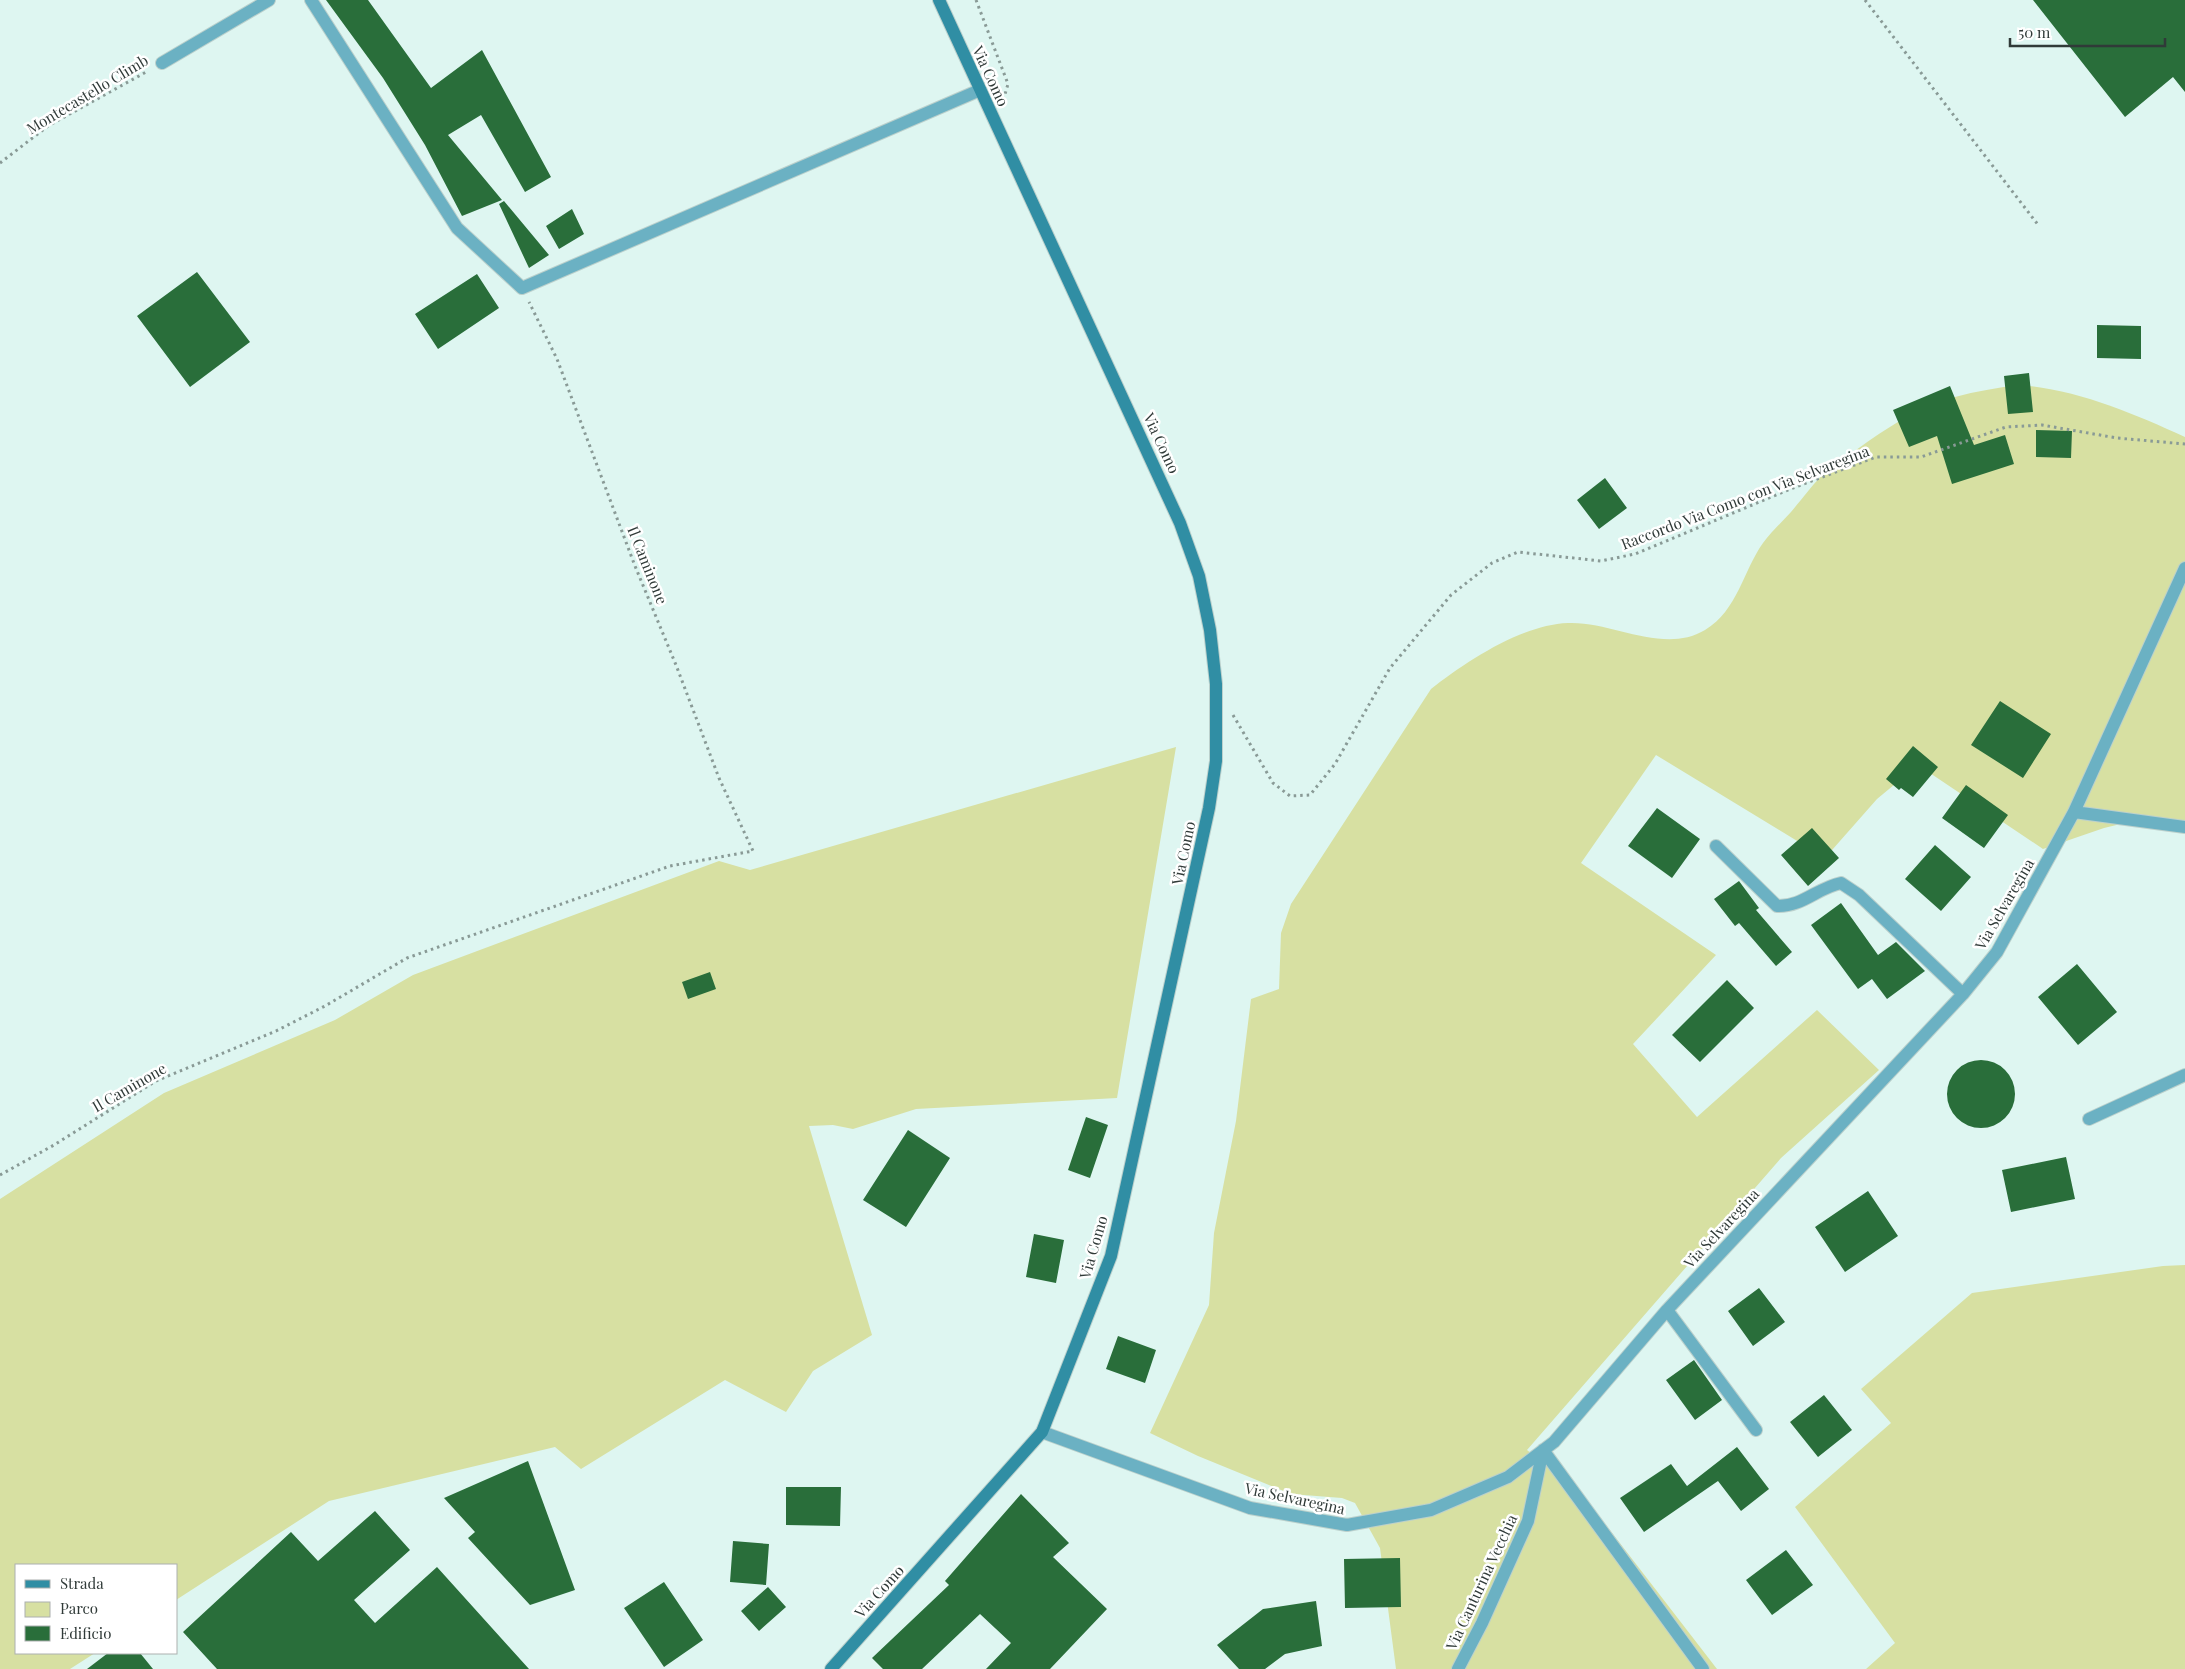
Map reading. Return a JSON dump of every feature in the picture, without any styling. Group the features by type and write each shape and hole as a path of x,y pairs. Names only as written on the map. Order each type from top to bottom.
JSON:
{"main road":[{"name":"Via Como","path":"830,1669 1042,1432 1111,1256 1209,808 1216,760 1216,684 1210,630 1198,576 1180,523 939,0"}],"street":[{"path":"162,63 269,0"},
{"path":"311,0 457,228 522,288 980,90"},
{"name":"Via Selvaregina","path":"1042,1432 1250,1508 1347,1526 1431,1510 1508,1477 1554,1442 1666,1310 1964,994 1997,952 2074,812 2185,568"},
{"path":"2074,812 2185,827"},
{"path":"1716,846 1777,906 1792,906 1827,886 1841,883 1859,895 1964,994"},
{"path":"2089,1119 2185,1075"},
{"path":"1666,1310 1756,1430"},
{"path":"1543,1450 1703,1669"},
{"name":"Via Canturina Vecchia","path":"1458,1669 1482,1623 1528,1521 1543,1450"}],"path":[{"path":"976,0 1008,84 996,125"},
{"path":"1865,0 2039,226"},
{"name":"Montecastello Climb","path":"0,163 48,126 162,63"},
{"name":"Il Caminone","path":"0,1175 54,1145 156,1081 276,1031 325,1006 407,958 670,866 753,851 713,762 635,566 557,359 522,288"},
{"name":"Raccordo Via Como con Via Selvaregina","path":"1216,684 1273,783 1290,796 1310,795 1335,764 1390,668 1451,595 1492,563 1518,552 1601,561 1635,554 1793,488 1876,457 1921,457 2006,427 2042,425 2117,438 2185,444"}],"green space":[{"path":"2018,385 2061,391 2103,403 2185,437 2185,826 2133,821 2104,828 2043,849 1918,765 1877,799 1825,858 1656,755 1581,863 1716,955 1633,1044 1697,1117 1817,1010 1879,1070 1781,1158 1527,1450 1582,1494 1717,1669 1396,1669 1380,1548 1355,1503 1342,1498 1291,1494 1198,1456 1150,1433 1209,1305 1214,1233 1236,1121 1251,999 1279,989 1281,933 1291,904 1431,689 1445,678 1495,646 1513,637 1550,625 1585,624 1655,638 1672,639 1689,637 1705,630 1716,622 1733,601 1756,554 1766,539 1834,464 1891,426 1928,406 1963,395"},
{"path":"1176,747 1117,1098 916,1109 853,1129 833,1125 809,1126 872,1335 813,1371 786,1412 725,1380 581,1469 555,1447 329,1501 178,1599 178,1564 15,1564 15,1654 93,1654 70,1669 0,1669 0,1199 164,1093 335,1020 413,975 719,861 750,870"},
{"path":"2185,1265 2185,1669 1866,1669 1895,1643 1795,1507 1891,1423 1861,1389 1972,1293 2163,1266"}],"building":[{"path":"326,0 368,0 431,88 482,50 551,177 525,192 481,115 448,135 502,200 462,216 425,145 383,78"},
{"path":"2033,0 2185,0 2185,92 2173,77 2125,117"},
{"path":"504,201 549,255 529,268 499,204"},
{"path":"572,209 584,234 559,249 546,226"},
{"path":"197,272 250,342 190,387 137,316"},
{"path":"477,274 499,308 438,349 415,314"},
{"path":"2097,325 2141,326 2141,359 2097,358"},
{"path":"2029,373 2033,412 2008,414 2004,376"},
{"path":"1950,386 1974,445 2005,435 2014,464 1952,484 1937,436 1909,447 1893,410"},
{"path":"2036,430 2072,431 2071,458 2036,457"},
{"path":"1605,478 1627,508 1599,529 1577,500"},
{"path":"2000,701 2051,734 2023,778 1971,745"},
{"path":"1913,746 1938,767 1913,797 1901,788 1899,790 1886,779"},
{"path":"1966,785 2008,815 1984,848 1942,818"},
{"path":"1657,808 1700,839 1672,878 1628,846"},
{"path":"1812,828 1839,858 1808,886 1781,855"},
{"path":"1935,845 1971,877 1941,911 1905,879"},
{"path":"1739,881 1759,908 1756,910 1792,952 1776,966 1739,923 1735,926 1714,899"},
{"path":"1841,903 1878,955 1896,942 1925,971 1887,999 1872,979 1858,989 1811,925"},
{"path":"2077,964 2117,1012 2078,1045 2038,997"},
{"path":"710,972 716,989 688,999 682,982"},
{"path":"1727,980 1754,1008 1700,1062 1672,1035"},
{"path":"1988,1060 2000,1066 2009,1075 2015,1087 2013,1107 2005,1118 1988,1128 1974,1128 1957,1118 1949,1107 1947,1087 1957,1070 1968,1062"},
{"path":"1086,1117 1108,1125 1090,1178 1068,1170"},
{"path":"908,1130 950,1158 906,1227 863,1200"},
{"path":"2066,1157 2075,1199 2011,1212 2002,1170"},
{"path":"1868,1191 1898,1236 1845,1272 1815,1227"},
{"path":"1034,1234 1064,1240 1056,1283 1026,1277"},
{"path":"1759,1288 1785,1322 1753,1346 1728,1311"},
{"path":"1118,1336 1156,1350 1145,1383 1106,1369"},
{"path":"1694,1360 1722,1400 1695,1420 1666,1380"},
{"path":"1824,1395 1852,1430 1818,1457 1790,1422"},
{"path":"1737,1447 1769,1489 1741,1511 1718,1481 1644,1532 1620,1498 1671,1464 1687,1486"},
{"path":"528,1461 575,1590 530,1605 468,1538 475,1532 444,1498"},
{"path":"786,1487 841,1487 840,1526 786,1525"},
{"path":"1021,1494 1069,1543 1053,1557 1107,1609 1050,1669 986,1669 1011,1643 980,1614 922,1669 883,1669 872,1658 949,1585 945,1581"},
{"path":"375,1511 410,1550 354,1600 375,1623 437,1567 529,1669 217,1669 183,1632 291,1532 318,1561"},
{"path":"733,1541 769,1544 766,1585 730,1582"},
{"path":"1786,1550 1813,1585 1772,1615 1746,1580"},
{"path":"1400,1558 1401,1607 1345,1608 1344,1559"},
{"path":"664,1582 703,1640 664,1667 624,1608"},
{"path":"768,1587 786,1607 759,1631 741,1611"},
{"path":"1316,1601 1322,1646 1285,1654 1265,1669 1239,1669 1217,1645 1263,1609"},
{"path":"107,1654 141,1654 153,1669 87,1669"}]}
